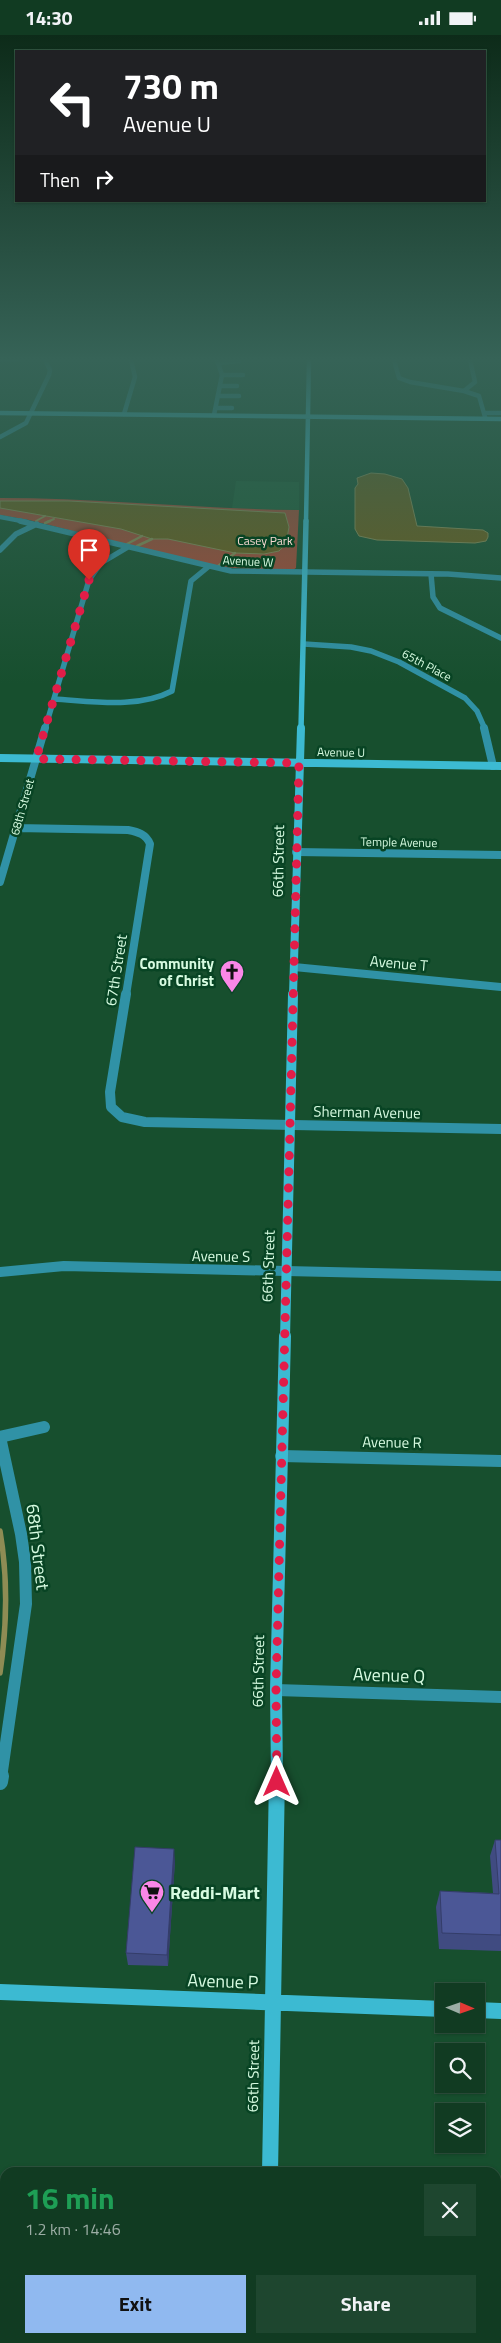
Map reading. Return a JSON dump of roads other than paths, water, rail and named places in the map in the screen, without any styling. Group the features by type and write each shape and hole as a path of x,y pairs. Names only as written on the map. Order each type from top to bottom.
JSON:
{"street":[{"name":"66th Street","path":"270,2167 277,1837 276,1690 281,1456 296,852 304,644 307,468"},
{"name":"Avenue W","path":"0,517 37,524 208,567 244,572 431,574 501,578"},
{"path":"0,550 16,534 37,524"},
{"name":"68th Street","path":"0,883 91,575 106,560 128,547"},
{"path":"54,699 138,701 160,698 169,694 174,687 191,581 195,575 208,567"},
{"path":"431,574 433,596 435,603 440,608 501,638"},
{"name":"65th Place","path":"304,644 338,645 374,652 464,697 472,704 481,718 497,766"},
{"name":"Avenue U","path":"0,758 497,766"},
{"name":"67th Street","path":"16,828 118,830 141,833 148,839 150,851 110,1092 111,1107 115,1113"},
{"name":"Temple Avenue","path":"296,852 501,855"},
{"name":"Avenue T","path":"294,967 501,987"},
{"name":"Sherman Avenue","path":"115,1113 130,1120 145,1122 501,1129"},
{"name":"Avenue S","path":"0,1272 64,1266 501,1276"},
{"path":"0,1437 44,1427"},
{"name":"68th Street","path":"0,1437 21,1534 25,1562 26,1604 24,1633 0,1782"},
{"name":"Avenue R","path":"281,1456 501,1461"},
{"name":"Avenue Q","path":"276,1690 501,1697"},
{"name":"Avenue P","path":"0,1992 435,2009"},
{"path":"485,2010 501,2011"}],"waterway":[{"path":"36,521 45,516"},
{"path":"47,522 54,519"},
{"path":"45,523 50,521"},
{"path":"127,544 142,536"},
{"path":"137,546 152,539"},
{"path":"218,566 235,553"},
{"path":"0,1531 6,1602 0,1673"}],"place":[{"name":"Community of Christ","path":"232,993"},
{"name":"Reddi-Mart","path":"152,1913"}],"park label":[{"name":"Casey Park","path":"265,540"}]}
